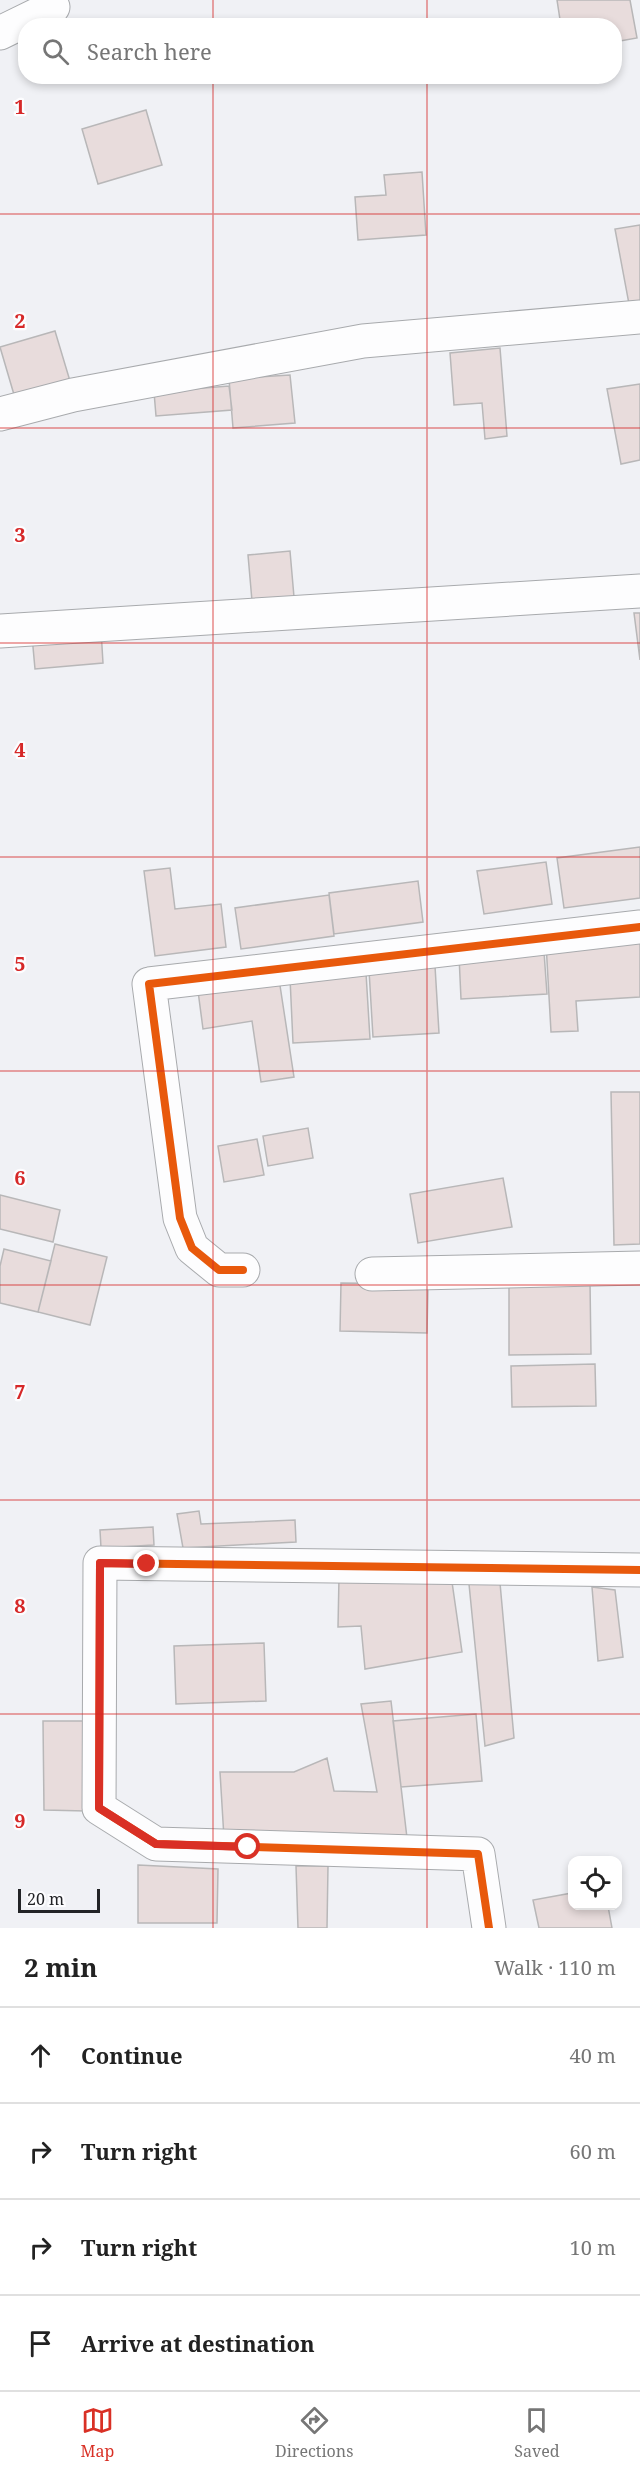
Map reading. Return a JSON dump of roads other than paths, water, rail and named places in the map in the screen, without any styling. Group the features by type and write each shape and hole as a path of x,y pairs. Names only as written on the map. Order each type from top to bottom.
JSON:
{"street":[{"path":"31,18 53,7 49,0"},
{"path":"0,33 18,24"},
{"path":"0,414 73,395 363,341 640,317"},
{"path":"0,631 640,591"},
{"path":"243,1270 219,1270 192,1248 180,1218 149,984 640,927"},
{"path":"372,1274 640,1268"},
{"path":"489,1928 478,1854 156,1844 99,1808 100,1563 640,1570"}]}
